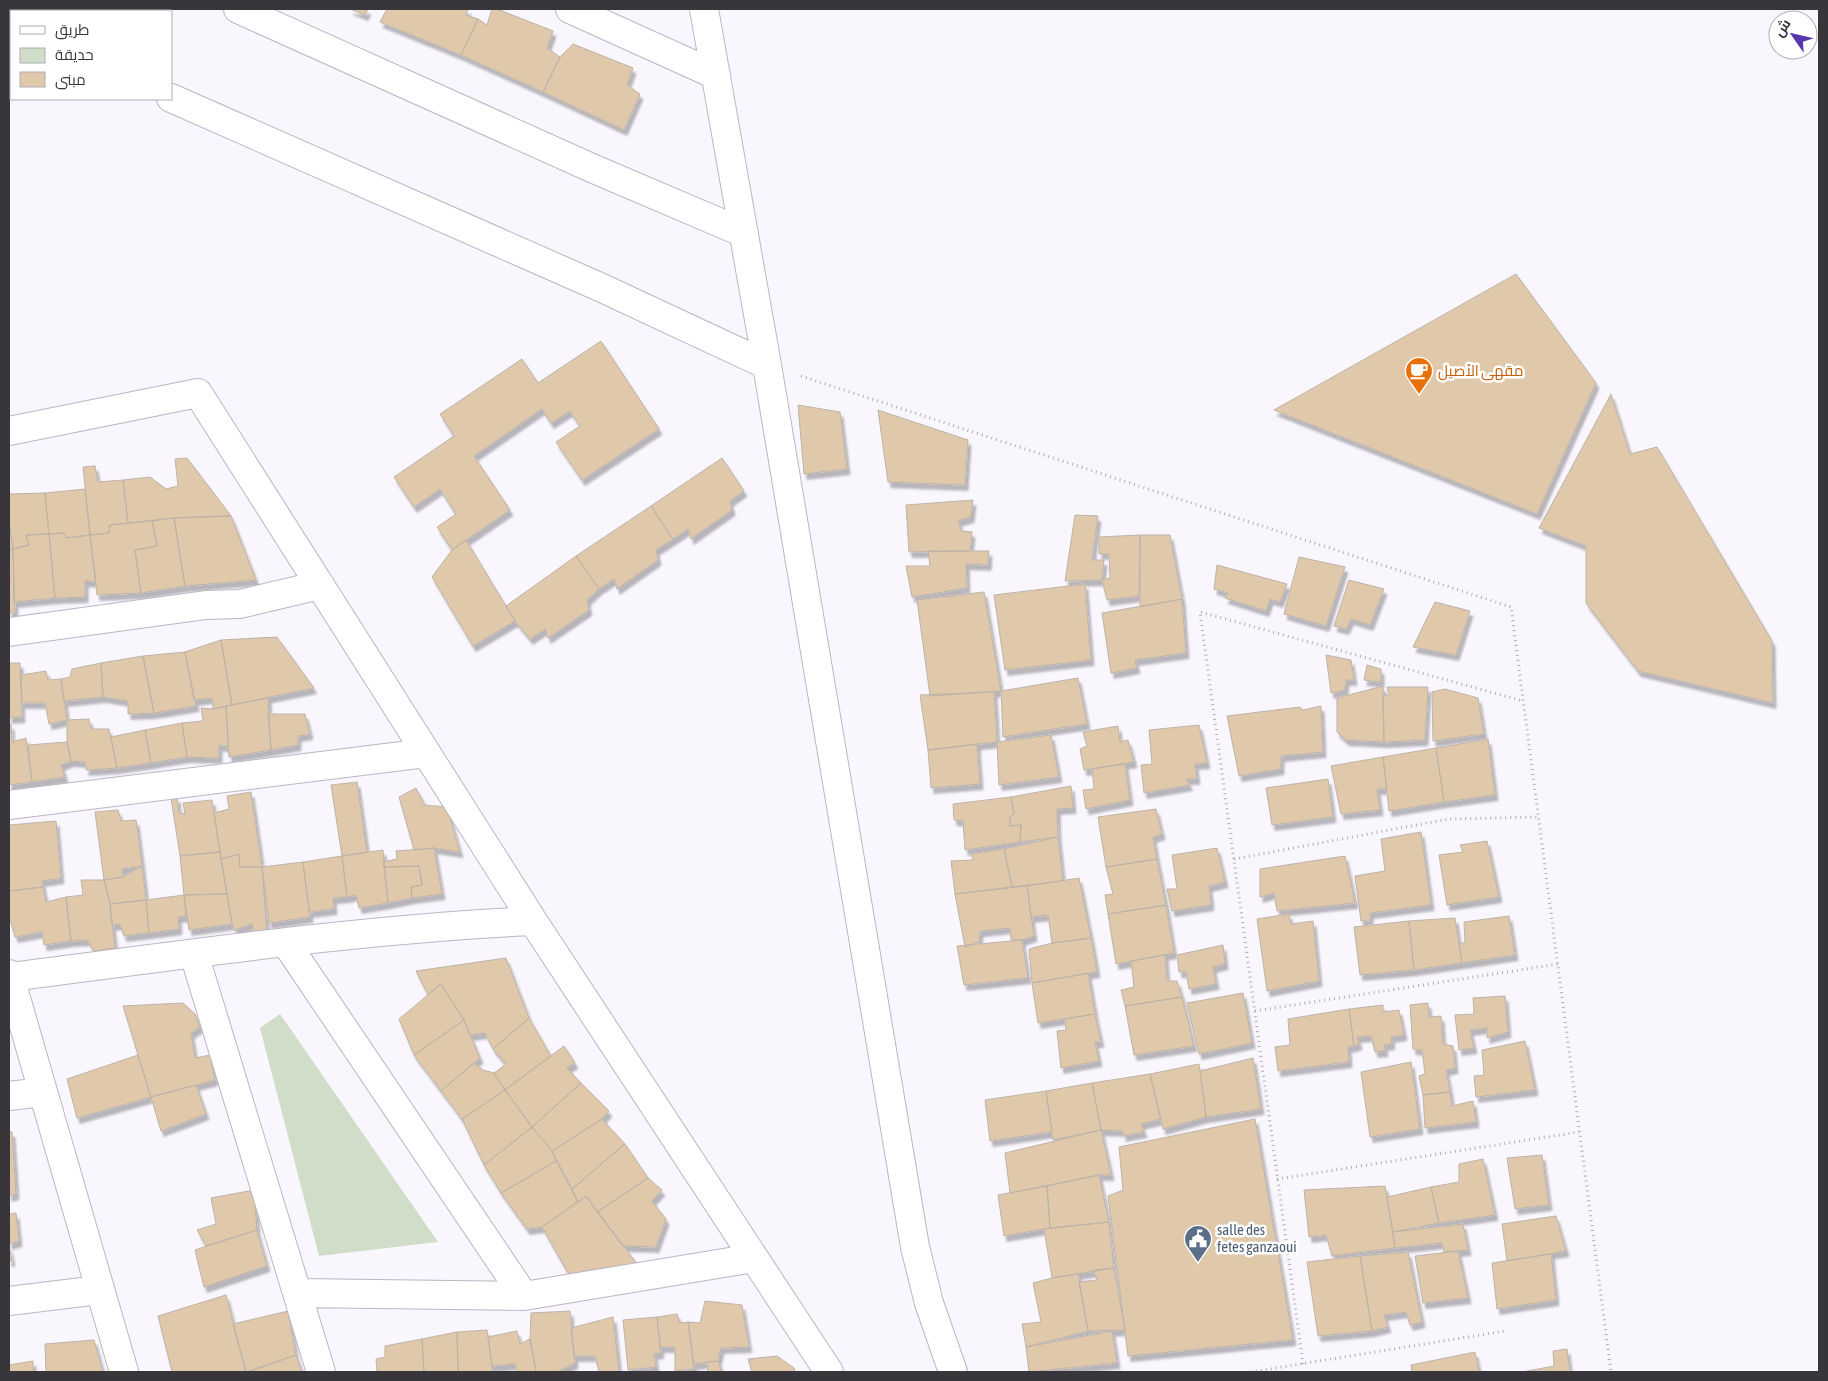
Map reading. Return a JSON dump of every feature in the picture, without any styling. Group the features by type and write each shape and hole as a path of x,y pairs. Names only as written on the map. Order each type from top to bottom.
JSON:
{"street":[{"path":"238,9 594,169 744,233"},
{"path":"570,9 716,75"},
{"path":"704,9 767,365 915,1247 929,1303 953,1372"},
{"path":"172,98 602,288 767,365"},
{"path":"9,432 198,393 533,921 829,1372"},
{"path":"9,632 206,605 240,604 320,585"},
{"path":"9,805 426,753"},
{"path":"124,1372 9,975 390,930 458,924 533,921"},
{"path":"286,943 524,1296"},
{"path":"194,954 321,1372"},
{"path":"9,1096 43,1092"},
{"path":"297,1293 524,1296 754,1258"},
{"path":"9,1301 100,1290"}],"path":[{"path":"767,365 1511,607 1611,1372"},
{"path":"1303,1364 1200,612 1523,701"},
{"path":"1234,859 1449,819 1538,817"},
{"path":"1255,1011 1558,964"},
{"path":"1277,1179 1579,1132"},
{"path":"1251,1372 1505,1331"}],"green space":[{"path":"280,1014 438,1242 319,1256 260,1028"}],"building":[{"path":"350,9 368,9 365,15"},
{"path":"387,9 468,9 466,15 478,19 461,55 380,22"},
{"path":"492,9 497,9 553,31 547,48 560,57 543,92 461,55 478,19 487,25"},
{"path":"573,44 633,68 627,85 640,94 624,130 543,92 560,57"},
{"path":"1516,274 1596,383 1537,514 1274,410"},
{"path":"601,341 659,429 582,480 556,442 580,426 570,411 551,423 542,409 474,456 510,510 452,550 437,527 456,514 440,489 414,507 394,477 454,436 440,414 522,359 538,383"},
{"path":"1611,394 1630,454 1657,447 1772,641 1773,703 1638,671 1586,603 1586,546 1539,528"},
{"path":"798,405 840,412 847,469 804,474"},
{"path":"878,410 968,440 965,485 888,482"},
{"path":"187,458 231,516 174,518 128,523 123,480 150,477 166,489 178,486 175,459"},
{"path":"722,458 744,491 730,501 732,510 691,539 688,529 673,539 651,506"},
{"path":"95,466 98,482 123,480 128,523 110,525 109,533 90,535 83,467"},
{"path":"85,489 90,535 67,538 64,533 49,534 45,493"},
{"path":"45,493 49,534 26,535 29,545 13,549 9,523 9,494"},
{"path":"973,500 971,517 958,521 962,531 972,532 970,551 909,552 906,505"},
{"path":"651,506 673,539 656,550 658,560 617,589 614,579 599,589 576,556"},
{"path":"1075,515 1098,516 1092,560 1104,560 1102,580 1065,581"},
{"path":"231,516 256,580 185,586 174,518"},
{"path":"174,518 185,586 141,593 135,550 157,546 152,521"},
{"path":"152,521 157,546 135,550 141,593 97,595 90,535 109,533 110,525"},
{"path":"9,523 13,549 9,549"},
{"path":"64,533 67,538 90,535 96,582 85,581 85,597 55,598 49,534"},
{"path":"49,534 55,598 14,602 13,549 29,545 26,535"},
{"path":"1140,535 1139,596 1107,600 1102,580 1110,578 1109,554 1099,554 1099,537"},
{"path":"1140,535 1170,535 1182,599 1140,607"},
{"path":"466,540 515,621 473,646 432,577 452,550"},
{"path":"9,549 13,549 15,613 9,613"},
{"path":"928,551 989,551 988,565 966,564 967,588 912,597 906,566 930,566"},
{"path":"576,556 599,589 587,600 589,610 548,638 545,629 530,639 515,621 506,606"},
{"path":"1299,557 1345,567 1326,626 1284,614"},
{"path":"1217,565 1287,584 1280,602 1270,599 1266,611 1225,598 1228,593 1214,589"},
{"path":"1349,580 1384,589 1370,625 1351,619 1346,629 1334,626"},
{"path":"1085,584 1091,660 1005,670 994,595"},
{"path":"984,592 1001,691 930,696 917,600"},
{"path":"1182,599 1186,653 1135,660 1137,668 1111,673 1102,613"},
{"path":"1435,602 1470,611 1456,655 1413,647"},
{"path":"277,637 314,688 232,705 221,640"},
{"path":"221,640 232,705 213,709 212,698 194,700 185,652"},
{"path":"185,652 196,706 154,713 143,656"},
{"path":"1326,655 1351,660 1354,680 1346,680 1345,690 1331,693"},
{"path":"143,656 154,713 128,714 128,701 103,697 101,663"},
{"path":"9,663 20,663 22,717 9,718"},
{"path":"101,663 103,697 64,701 61,679 70,677 72,669"},
{"path":"1367,665 1381,669 1381,682 1364,680"},
{"path":"46,671 48,680 61,679 67,720 49,724 45,703 22,703 21,675"},
{"path":"1078,678 1087,724 1003,737 1001,691"},
{"path":"1383,686 1384,742 1346,740 1337,732 1337,698"},
{"path":"1387,687 1428,687 1425,740 1384,742 1383,696 1389,695"},
{"path":"1445,689 1478,698 1484,734 1433,741 1432,692"},
{"path":"994,692 997,742 928,750 920,695"},
{"path":"268,698 271,750 229,757 226,706"},
{"path":"226,706 228,747 219,745 219,758 187,757 182,723 203,721 201,708 213,709"},
{"path":"1321,706 1323,752 1281,756 1281,769 1239,776 1227,716 1300,707 1303,710"},
{"path":"268,714 305,714 310,734 298,736 298,745 271,750"},
{"path":"89,719 91,729 109,729 117,768 86,770 86,762 71,761 67,742 67,720"},
{"path":"182,723 187,757 151,763 145,730"},
{"path":"11,724 12,742 26,738 32,782 9,785 9,725"},
{"path":"1199,725 1207,763 1195,764 1197,779 1186,779 1190,785 1144,793 1141,765 1152,764 1149,730"},
{"path":"1118,726 1120,742 1128,740 1134,762 1084,770 1080,749 1087,746 1083,732"},
{"path":"145,730 151,763 117,768 111,737"},
{"path":"1051,735 1059,777 999,785 997,742"},
{"path":"1488,739 1495,795 1444,802 1436,748"},
{"path":"67,742 71,761 61,765 65,777 32,782 28,745"},
{"path":"977,744 980,784 931,788 928,750"},
{"path":"1436,748 1444,802 1389,811 1383,757"},
{"path":"1383,757 1387,789 1377,789 1380,810 1341,814 1331,766"},
{"path":"1125,764 1130,800 1086,809 1083,790 1094,789 1092,769"},
{"path":"1328,779 1333,817 1272,825 1266,788"},
{"path":"357,782 367,852 342,856 331,785"},
{"path":"1071,786 1073,808 1057,809 1058,837 1020,842 1021,825 1010,826 1010,818 1014,813 1011,797"},
{"path":"416,788 425,805 447,807 460,852 434,848 414,850 399,797"},
{"path":"251,792 262,867 240,867 239,854 221,859 214,813 229,809 227,796"},
{"path":"177,797 179,813 185,814 183,803 212,800 220,852 180,856 171,798"},
{"path":"1011,797 1014,813 1010,818 1010,826 1021,825 1020,842 965,850 963,821 954,820 953,804"},
{"path":"1156,809 1162,834 1153,837 1157,859 1106,867 1098,817"},
{"path":"118,810 121,821 136,820 142,866 122,869 123,877 104,880 95,812"},
{"path":"56,821 61,878 42,881 43,887 9,891 9,825"},
{"path":"1421,832 1431,905 1370,913 1370,921 1361,921 1355,876 1385,871 1381,839"},
{"path":"1058,837 1063,881 1012,887 1004,849"},
{"path":"1487,841 1499,897 1447,905 1439,855 1463,852 1460,845"},
{"path":"434,848 442,894 412,898 411,887 422,885 419,866 384,867 383,862 397,859 396,851"},
{"path":"1217,848 1225,882 1209,886 1211,905 1172,911 1167,889 1177,889 1172,855"},
{"path":"1004,849 1012,887 955,894 951,861 973,860 971,854"},
{"path":"383,850 388,903 359,908 356,895 347,897 342,856"},
{"path":"220,852 227,894 184,895 180,856"},
{"path":"239,854 240,867 262,867 267,932 254,934 252,924 235,930 232,924 221,859"},
{"path":"342,856 347,897 333,898 334,909 309,912 303,862"},
{"path":"1345,856 1355,903 1277,911 1274,893 1260,897 1260,869"},
{"path":"1157,859 1166,905 1108,914 1105,895 1113,894 1106,867"},
{"path":"303,862 310,917 269,923 262,867"},
{"path":"142,866 146,900 110,904 104,880 123,877"},
{"path":"419,866 422,885 411,887 412,898 388,903 384,867"},
{"path":"1079,878 1091,938 1052,943 1048,915 1031,917 1027,886"},
{"path":"81,880 104,880 110,904 115,948 94,951 87,940 71,941 66,897 83,895"},
{"path":"1027,886 1034,936 1022,940 1011,940 1010,928 980,931 979,942 965,947 955,894"},
{"path":"43,887 46,902 66,897 71,941 44,945 42,932 15,937 9,916 9,891"},
{"path":"227,894 232,924 189,930 184,895"},
{"path":"184,895 186,916 178,917 179,929 149,933 146,900"},
{"path":"146,900 149,933 124,936 120,924 112,925 110,904"},
{"path":"1166,905 1174,953 1116,964 1108,914"},
{"path":"1289,914 1291,924 1313,921 1319,981 1267,991 1257,919"},
{"path":"1509,916 1515,955 1462,963 1459,943 1465,943 1464,922"},
{"path":"1455,918 1462,963 1414,970 1409,921"},
{"path":"1409,921 1414,970 1360,975 1354,927"},
{"path":"1091,938 1097,972 1032,983 1029,949 1052,943"},
{"path":"1022,940 1028,978 964,985 957,946"},
{"path":"1223,945 1225,964 1213,967 1216,984 1189,989 1186,972 1179,972 1177,955"},
{"path":"1165,955 1167,981 1177,981 1182,997 1125,1006 1121,990 1134,987 1131,961"},
{"path":"506,958 529,1018 493,1049 485,1033 470,1035 464,1020 441,984 428,995 416,971"},
{"path":"1088,973 1095,1014 1038,1023 1032,983"},
{"path":"441,984 464,1020 414,1055 399,1019"},
{"path":"1243,993 1252,1043 1199,1054 1187,1003"},
{"path":"1505,996 1508,1032 1487,1038 1487,1028 1470,1030 1474,1048 1459,1050 1455,1015 1474,1014 1473,998"},
{"path":"1182,997 1194,1046 1134,1055 1125,1006"},
{"path":"183,1003 195,1014 200,1027 191,1033 195,1058 210,1055 215,1080 151,1097 123,1006"},
{"path":"1428,1003 1429,1017 1441,1016 1443,1044 1453,1046 1455,1068 1446,1070 1450,1092 1423,1095 1419,1076 1425,1074 1422,1050 1413,1049 1410,1005"},
{"path":"1383,1005 1383,1012 1399,1010 1404,1035 1391,1037 1392,1044 1384,1045 1385,1051 1375,1052 1371,1036 1357,1037 1359,1044 1354,1046 1349,1009"},
{"path":"1349,1009 1354,1046 1348,1047 1349,1062 1278,1071 1275,1047 1290,1045 1288,1019"},
{"path":"1095,1014 1101,1042 1095,1042 1099,1061 1061,1068 1057,1031 1066,1030 1065,1019"},
{"path":"529,1018 551,1056 505,1090 494,1073 506,1064 493,1049"},
{"path":"464,1020 480,1058 441,1091 414,1055"},
{"path":"1525,1041 1535,1090 1476,1097 1474,1076 1484,1075 1482,1050"},
{"path":"564,1046 575,1063 567,1068 581,1083 532,1127 505,1090"},
{"path":"138,1055 151,1097 77,1118 67,1079"},
{"path":"1253,1058 1261,1109 1206,1117 1200,1071"},
{"path":"1411,1062 1420,1129 1370,1137 1361,1072"},
{"path":"474,1063 483,1070 494,1073 505,1090 462,1119 441,1091"},
{"path":"1199,1064 1206,1117 1163,1129 1150,1074"},
{"path":"1150,1074 1161,1119 1141,1124 1144,1132 1123,1136 1123,1131 1101,1130 1092,1083"},
{"path":"581,1083 609,1111 602,1119 552,1151 532,1127"},
{"path":"1092,1083 1101,1130 1053,1140 1046,1091"},
{"path":"196,1085 206,1114 161,1131 151,1097"},
{"path":"505,1090 532,1127 484,1165 462,1119"},
{"path":"1046,1091 1052,1132 990,1141 985,1100"},
{"path":"1450,1092 1452,1106 1473,1101 1476,1122 1425,1128 1423,1095"},
{"path":"602,1119 625,1144 572,1189 552,1151"},
{"name":"salle des fetes ganzaoui","path":"1255,1119 1293,1340 1128,1356 1108,1196 1123,1190 1119,1147"},
{"path":"532,1127 552,1151 556,1161 501,1193 484,1165"},
{"path":"1101,1130 1111,1175 1099,1175 1010,1193 1005,1153"},
{"path":"9,1132 12,1132 16,1194 9,1196"},
{"path":"625,1144 648,1178 597,1212 586,1196 578,1202 572,1189"},
{"path":"1542,1155 1549,1205 1515,1209 1507,1158"},
{"path":"1483,1159 1495,1215 1439,1223 1431,1187 1459,1182 1459,1164"},
{"path":"556,1161 578,1202 542,1227 527,1229 501,1193"},
{"path":"1099,1175 1109,1222 1050,1228 1047,1186"},
{"path":"648,1178 662,1190 652,1201 666,1219 656,1247 623,1246 597,1212"},
{"path":"1047,1186 1050,1228 1004,1236 998,1195"},
{"path":"1385,1186 1395,1248 1332,1256 1326,1235 1309,1237 1304,1190"},
{"path":"1431,1187 1439,1223 1393,1232 1387,1197"},
{"path":"254,1190 257,1230 206,1246 197,1230 216,1224 211,1198"},
{"path":"586,1196 638,1265 572,1280 542,1227"},
{"path":"16,1213 19,1241 9,1244 9,1214"},
{"path":"1556,1216 1566,1251 1507,1261 1502,1224"},
{"path":"1109,1222 1114,1268 1052,1278 1044,1229"},
{"path":"1463,1224 1468,1250 1444,1252 1442,1243 1395,1248 1393,1232"},
{"path":"257,1230 267,1266 204,1287 195,1250"},
{"path":"9,1246 12,1261 9,1261"},
{"path":"1458,1251 1468,1298 1423,1303 1415,1256"},
{"path":"1408,1252 1422,1322 1410,1325 1406,1312 1384,1315 1388,1327 1372,1331 1360,1256"},
{"path":"1551,1254 1556,1300 1497,1309 1492,1263"},
{"path":"1360,1256 1372,1331 1318,1336 1307,1262"},
{"path":"1114,1268 1125,1330 1088,1331 1079,1282 1097,1280 1093,1270"},
{"path":"1078,1274 1088,1331 1026,1347 1022,1324 1041,1322 1033,1283"},
{"path":"226,1295 246,1372 172,1372 158,1316"},
{"path":"705,1301 742,1305 749,1347 721,1348 718,1361 694,1364 688,1322 700,1323"},
{"path":"288,1311 296,1355 246,1372 233,1324"},
{"path":"570,1311 575,1363 557,1372 536,1372 530,1339 531,1313"},
{"path":"677,1314 680,1323 688,1322 694,1369 675,1371 675,1347 660,1347 657,1317"},
{"path":"613,1317 619,1372 599,1372 595,1356 574,1356 571,1328"},
{"path":"657,1317 661,1353 654,1354 656,1367 628,1370 623,1320"},
{"path":"487,1330 493,1372 458,1372 457,1332"},
{"path":"517,1331 520,1344 530,1339 536,1372 517,1372 515,1364 492,1366 488,1337"},
{"path":"1112,1331 1117,1363 1029,1372 1026,1347"},
{"path":"457,1332 458,1372 424,1372 422,1339"},
{"path":"422,1339 424,1372 377,1372 376,1359 385,1357 385,1346"},
{"path":"94,1340 103,1372 46,1372 45,1344"},
{"path":"1567,1349 1570,1372 1522,1372 1554,1366 1553,1351"},
{"path":"1475,1352 1479,1372 1412,1372 1411,1365"},
{"path":"296,1355 302,1372 248,1372"},
{"path":"777,1356 794,1368 795,1372 752,1372 748,1359"},
{"path":"33,1361 33,1372 9,1372 9,1365"},
{"path":"718,1361 722,1372 708,1372 707,1362"}],"place":[{"name":"مقهى الأصيل","path":"1419,395"},
{"name":"salle des fetes ganzaoui","path":"1198,1263"}]}
